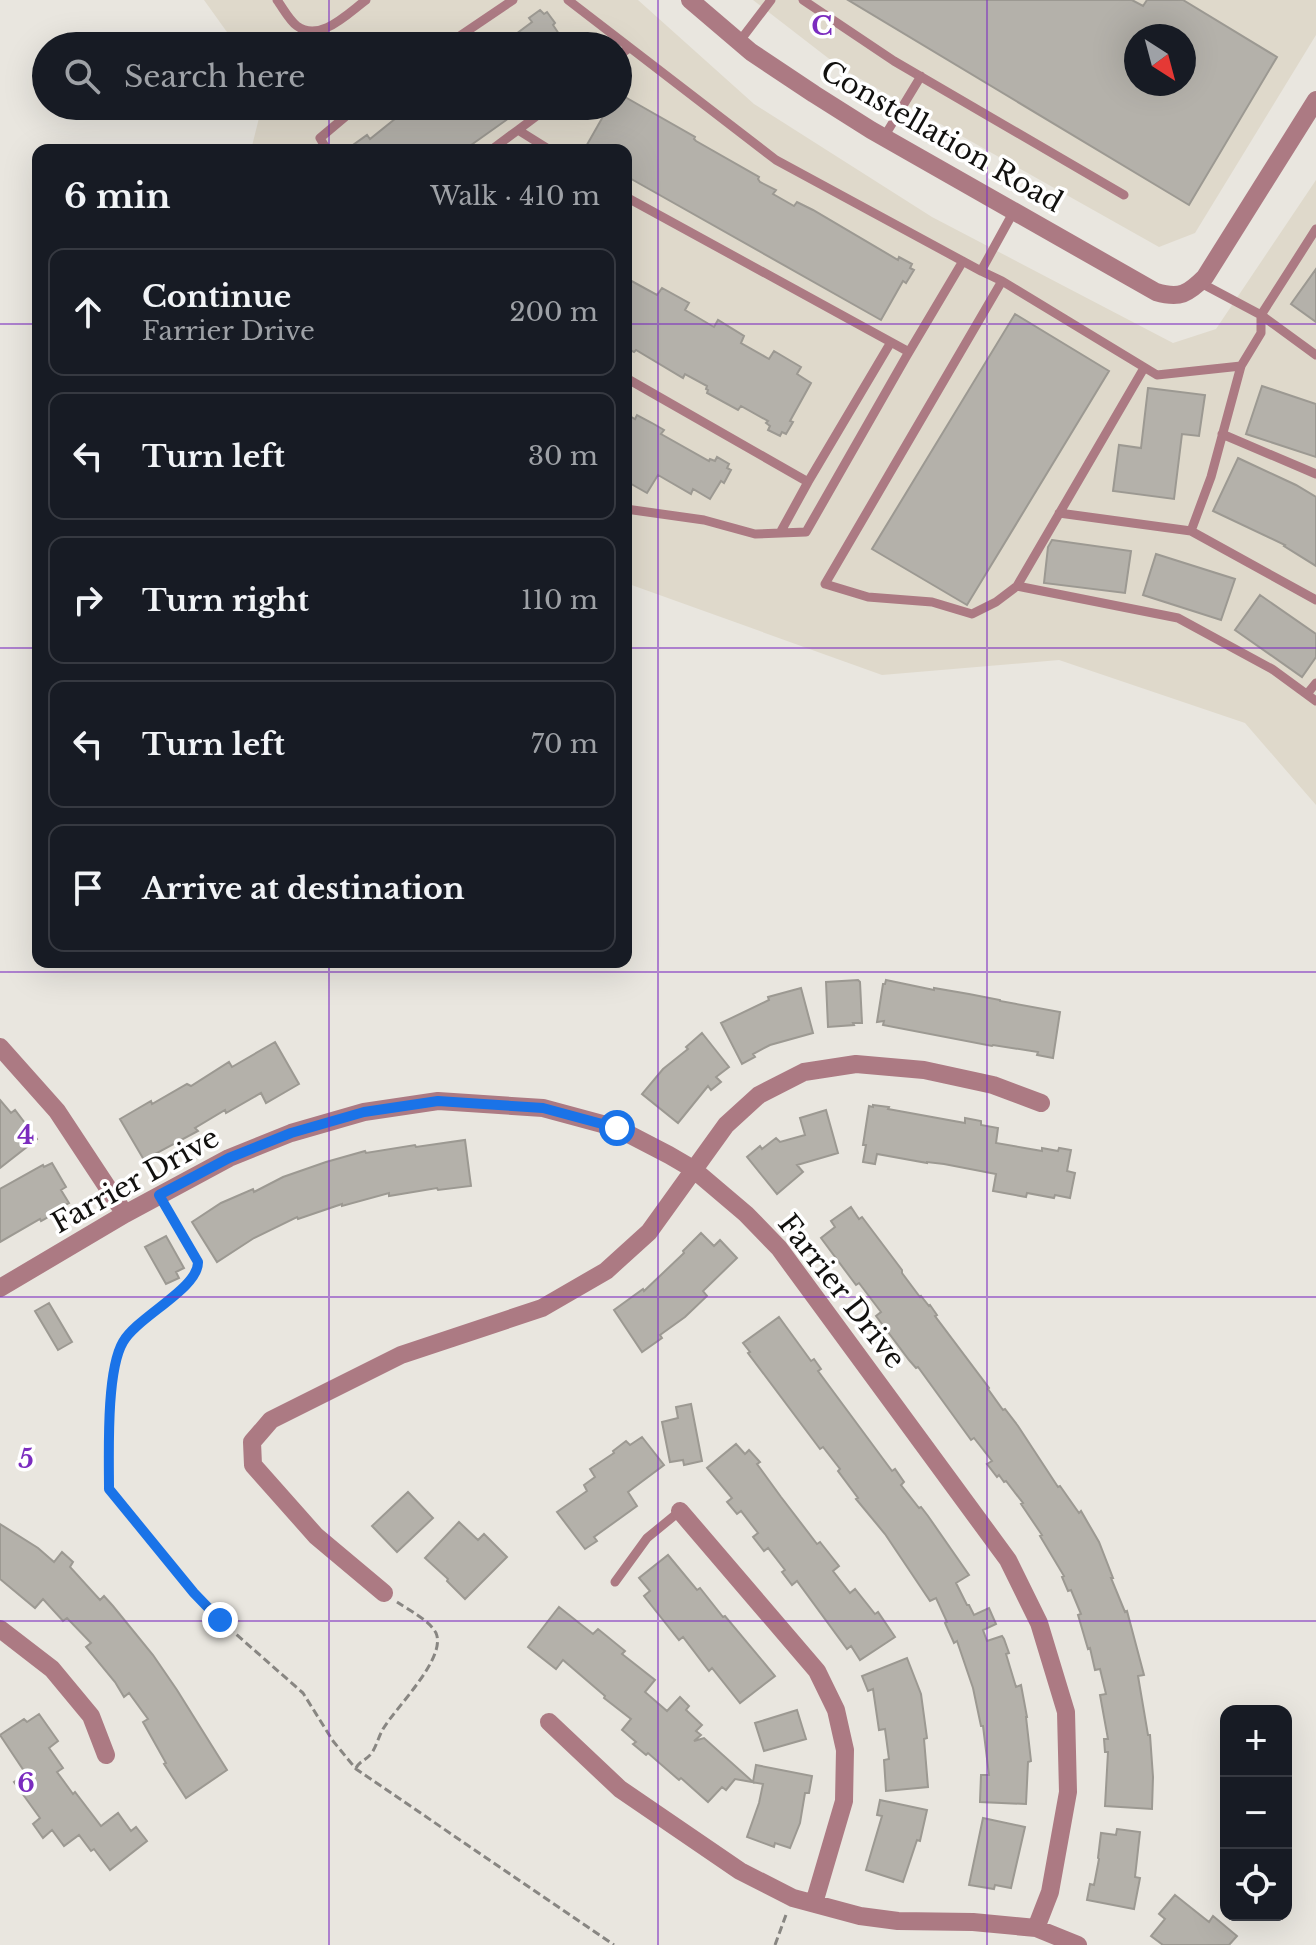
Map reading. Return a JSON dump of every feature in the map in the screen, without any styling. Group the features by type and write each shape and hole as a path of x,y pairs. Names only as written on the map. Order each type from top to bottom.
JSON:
{"street":[{"name":"Constellation Road","path":"690,0 739,42 814,94 1156,292 1180,296 1199,282"},
{"path":"1199,282 1316,100"},
{"path":"0,1047 57,1111 125,1214"},
{"path":"384,1593 316,1536 253,1465 252,1442 271,1420 401,1355 542,1308 606,1271 649,1232 726,1125 759,1095 804,1072 856,1064 924,1070 993,1085 1041,1103"},
{"name":"Farrier Drive","path":"0,1288 125,1214 229,1158 291,1133 364,1112 438,1101 543,1108 617,1128 693,1169 746,1214 779,1248 1008,1560 1039,1623 1066,1712 1068,1792 1050,1892 1036,1928"},
{"path":"680,1511 817,1671 836,1710 845,1750 844,1801 814,1903"},
{"path":"0,1629 52,1669 91,1716 106,1755"},
{"path":"549,1722 620,1789 740,1871 793,1898 860,1916 898,1921 973,1922 1036,1928 1078,1945"}],"lane":[{"path":"277,0 296,25 307,31 324,30 366,0"},
{"path":"466,32 513,0"},
{"path":"568,0 609,32"},
{"path":"739,42 771,0"},
{"path":"803,0 894,61 1124,195"},
{"path":"632,50 776,160 1002,281 1157,375 1241,366"},
{"path":"884,137 921,76"},
{"path":"324,144 320,138 341,120"},
{"path":"499,144 531,120"},
{"path":"518,130 540,144"},
{"path":"632,200 891,342 907,354"},
{"path":"981,271 1014,211"},
{"path":"1191,531 1211,477 1241,366 1261,333 1261,315 1316,229"},
{"path":"632,510 704,520 755,534 806,532 963,261"},
{"path":"1002,281 825,584 868,597 932,602 972,614 996,602 1017,586 1144,368"},
{"path":"1199,282 1261,315 1316,355"},
{"path":"780,533 891,342"},
{"path":"632,381 808,482"},
{"path":"1222,434 1316,474"},
{"path":"1059,513 1191,531 1316,600"},
{"path":"1017,586 1178,618 1272,669 1316,701"},
{"path":"1307,694 1316,683"},
{"path":"615,1582 647,1538 680,1511"}],"path":[{"path":"159,1195 198,1262 198,1268 188,1284 134,1328 123,1342 116,1361 111,1405 109,1489 211,1611 303,1693 333,1741 356,1769 614,1945"},
{"path":"356,1769 359,1762 374,1751 383,1730 426,1671 438,1646 435,1633 424,1620 384,1593"},
{"path":"775,1945 793,1898"}],"shaded area":[{"path":"204,0 638,0 754,104 932,217 1173,343 1216,329 1316,180 1316,805 1245,723 1059,660 882,675 632,585 632,144 252,144 258,120 632,120 632,32 227,32"},
{"path":"753,0 1316,0 1316,35 1195,233 1159,247 841,68"}],"building":[{"path":"848,0 1132,0 1143,6 1147,0 1183,0 1277,57 1189,205"},
{"path":"540,10 544,14 547,12 558,32 519,32 532,22 529,18"},
{"path":"632,101 759,177 760,182 776,190 773,194 794,206 797,202 813,210 898,260 899,257 912,264 910,268 914,270 906,283 903,281 881,320 632,179 632,144 587,144 601,120 632,120"},
{"path":"394,120 506,120 472,144 354,144 367,135 370,139"},
{"path":"1316,269 1316,322 1291,304"},
{"path":"632,281 657,295 662,288 689,303 685,310 714,327 718,320 744,336 741,343 769,359 774,351 801,367 797,374 811,383 786,434 782,432 780,436 768,430 768,421 741,406 738,410 707,393 707,386 685,374 683,378 636,350 634,352"},
{"path":"1015,314 1109,371 967,605 872,549"},
{"path":"1262,386 1316,404 1316,457 1246,434"},
{"path":"1148,388 1205,395 1199,436 1182,434 1174,499 1113,491 1119,445 1141,448"},
{"path":"637,415 664,430 661,434 709,461 715,461 717,457 729,464 727,468 731,470 710,499 693,489 691,494 658,475 647,493 632,484 632,417 635,419"},
{"path":"1238,458 1316,497 1316,566 1285,545 1213,511"},
{"path":"1052,540 1131,551 1125,593 1044,583 1048,547"},
{"path":"1156,554 1235,579 1221,620 1143,595"},
{"path":"1260,595 1316,634 1316,657 1302,677 1235,630"},
{"path":"858,980 862,1023 828,1027 826,982"},
{"path":"886,980 1060,1012 1053,1058 1037,1055 1038,1052 883,1025 884,1021 877,1022"},
{"path":"801,988 813,1033 770,1045 742,1064 721,1023 769,1000 768,997"},
{"path":"702,1033 729,1067 716,1077 721,1082 711,1090 708,1086 678,1123 642,1094 663,1069"},
{"path":"275,1042 299,1084 266,1103 261,1093 226,1113 225,1110 195,1128 198,1131 144,1160 120,1119 187,1084 191,1086 229,1062 232,1067"},
{"path":"0,1100 11,1113 15,1110 37,1139 0,1168"},
{"path":"869,1106 965,1123 965,1118 981,1121 981,1125 998,1128 996,1143 1042,1151 1042,1148 1071,1150 1067,1171 1075,1173 1070,1198 1027,1193 1026,1197 993,1191 996,1174 944,1164 877,1154 875,1164 863,1162"},
{"path":"826,1110 838,1153 797,1165 803,1172 777,1194 747,1157 776,1138 780,1142 805,1135 800,1118"},
{"path":"465,1140 471,1186 389,1196 389,1193 297,1217 254,1238 217,1262 192,1222 221,1203 326,1162 365,1151"},
{"path":"52,1163 66,1187 61,1190 69,1203 0,1242 0,1189"},
{"path":"851,1207 859,1219 862,1217 920,1297 930,1305 1058,1487 1079,1513 1081,1511 1099,1542 1111,1578 1127,1611 1144,1675 1138,1676 1150,1735 1152,1809 1105,1806 1108,1752 1105,1752 1104,1739 1108,1739 1100,1695 1106,1694 1100,1669 1095,1670 1088,1649 1078,1615 1081,1614 1042,1535 1006,1481 999,1475 997,1477 987,1464 992,1461 974,1438 971,1440 918,1367 909,1360 876,1316 881,1312 859,1283 856,1285 821,1238 835,1227 831,1221"},
{"path":"701,1233 714,1246 720,1240 737,1258 703,1291 707,1296 660,1335 662,1338 642,1352 614,1310 644,1291"},
{"path":"166,1236 184,1268 176,1272 179,1278 166,1284 145,1247"},
{"path":"49,1303 72,1342 58,1350 35,1311"},
{"path":"779,1317 811,1361 814,1359 821,1369 818,1371 892,1471 895,1469 904,1482 901,1485 928,1516 969,1575 956,1583 974,1615 989,1608 996,1624 983,1630 987,1641 1002,1636 1016,1687 1021,1685 1031,1761 1028,1762 1026,1804 980,1802 981,1775 989,1775 983,1726 957,1641 954,1643 936,1598 930,1601 885,1534 856,1499 838,1471 840,1469 823,1447 820,1449 748,1353 743,1343"},
{"path":"691,1404 702,1461 684,1465 683,1460 670,1462 662,1422 678,1418 676,1407"},
{"path":"642,1437 664,1465 628,1492 637,1506 594,1537 597,1541 585,1549 557,1512 587,1491 584,1485 595,1477 590,1469 626,1441 630,1445"},
{"path":"736,1444 745,1454 749,1450 760,1462 757,1464 781,1497 817,1544 820,1542 839,1566 833,1571 850,1593 855,1589 875,1614 878,1612 895,1637 860,1660 851,1646 847,1649 797,1581 792,1585 768,1548 764,1551 753,1537 758,1533 741,1511 737,1514 727,1502 732,1498 707,1468"},
{"path":"408,1492 433,1518 397,1552 372,1526"},
{"path":"459,1522 478,1540 484,1534 507,1557 465,1599 425,1558"},
{"path":"0,1524 54,1562 62,1552 73,1562 70,1567 100,1600 104,1596 153,1655 227,1770 186,1798 164,1764 143,1722 148,1719 129,1693 124,1697 86,1647 91,1643 67,1618 63,1621 43,1599 35,1608 0,1579"},
{"path":"668,1555 775,1676 740,1703 712,1668 709,1671 683,1637 679,1640 644,1596 650,1591 639,1578"},
{"path":"559,1607 593,1634 598,1629 625,1651 622,1654 655,1680 645,1692 667,1711 680,1697 689,1706 686,1710 702,1725 696,1731 701,1735 694,1741 704,1738 753,1782 756,1765 812,1776 790,1848 775,1843 774,1847 747,1837 763,1784 735,1779 726,1790 722,1787 708,1802 681,1778 679,1780 633,1744 636,1742 622,1730 631,1719 605,1696 563,1660 556,1669 528,1647"},
{"path":"907,1658 921,1694 927,1738 924,1739 928,1787 886,1791 884,1760 889,1759 885,1729 879,1730 873,1689 868,1691 862,1676"},
{"path":"797,1710 806,1739 764,1751 755,1723"},
{"path":"39,1714 58,1741 49,1748 63,1768 57,1772 73,1794 75,1792 101,1826 118,1813 131,1831 136,1827 147,1841 110,1870 79,1835 64,1846 52,1830 43,1838 33,1824 40,1818 14,1782 26,1774 0,1735 24,1719 27,1722"},
{"path":"880,1800 927,1810 920,1841 917,1840 903,1882 866,1870 882,1816 877,1815"},
{"path":"983,1818 1025,1827 1011,1888 969,1885"},
{"path":"1117,1829 1140,1832 1135,1877 1140,1878 1134,1909 1087,1900 1090,1884 1094,1885 1101,1833 1116,1835"},
{"path":"1175,1895 1209,1922 1213,1916 1237,1936 1229,1945 1163,1945 1151,1936 1165,1919 1159,1914"}],"route":[{"path":"220,1620 109,1489 111,1405 116,1361 123,1342 134,1328 188,1284 198,1268 198,1262 159,1195 229,1158 291,1133 364,1112 438,1101 543,1108 617,1128"}]}
